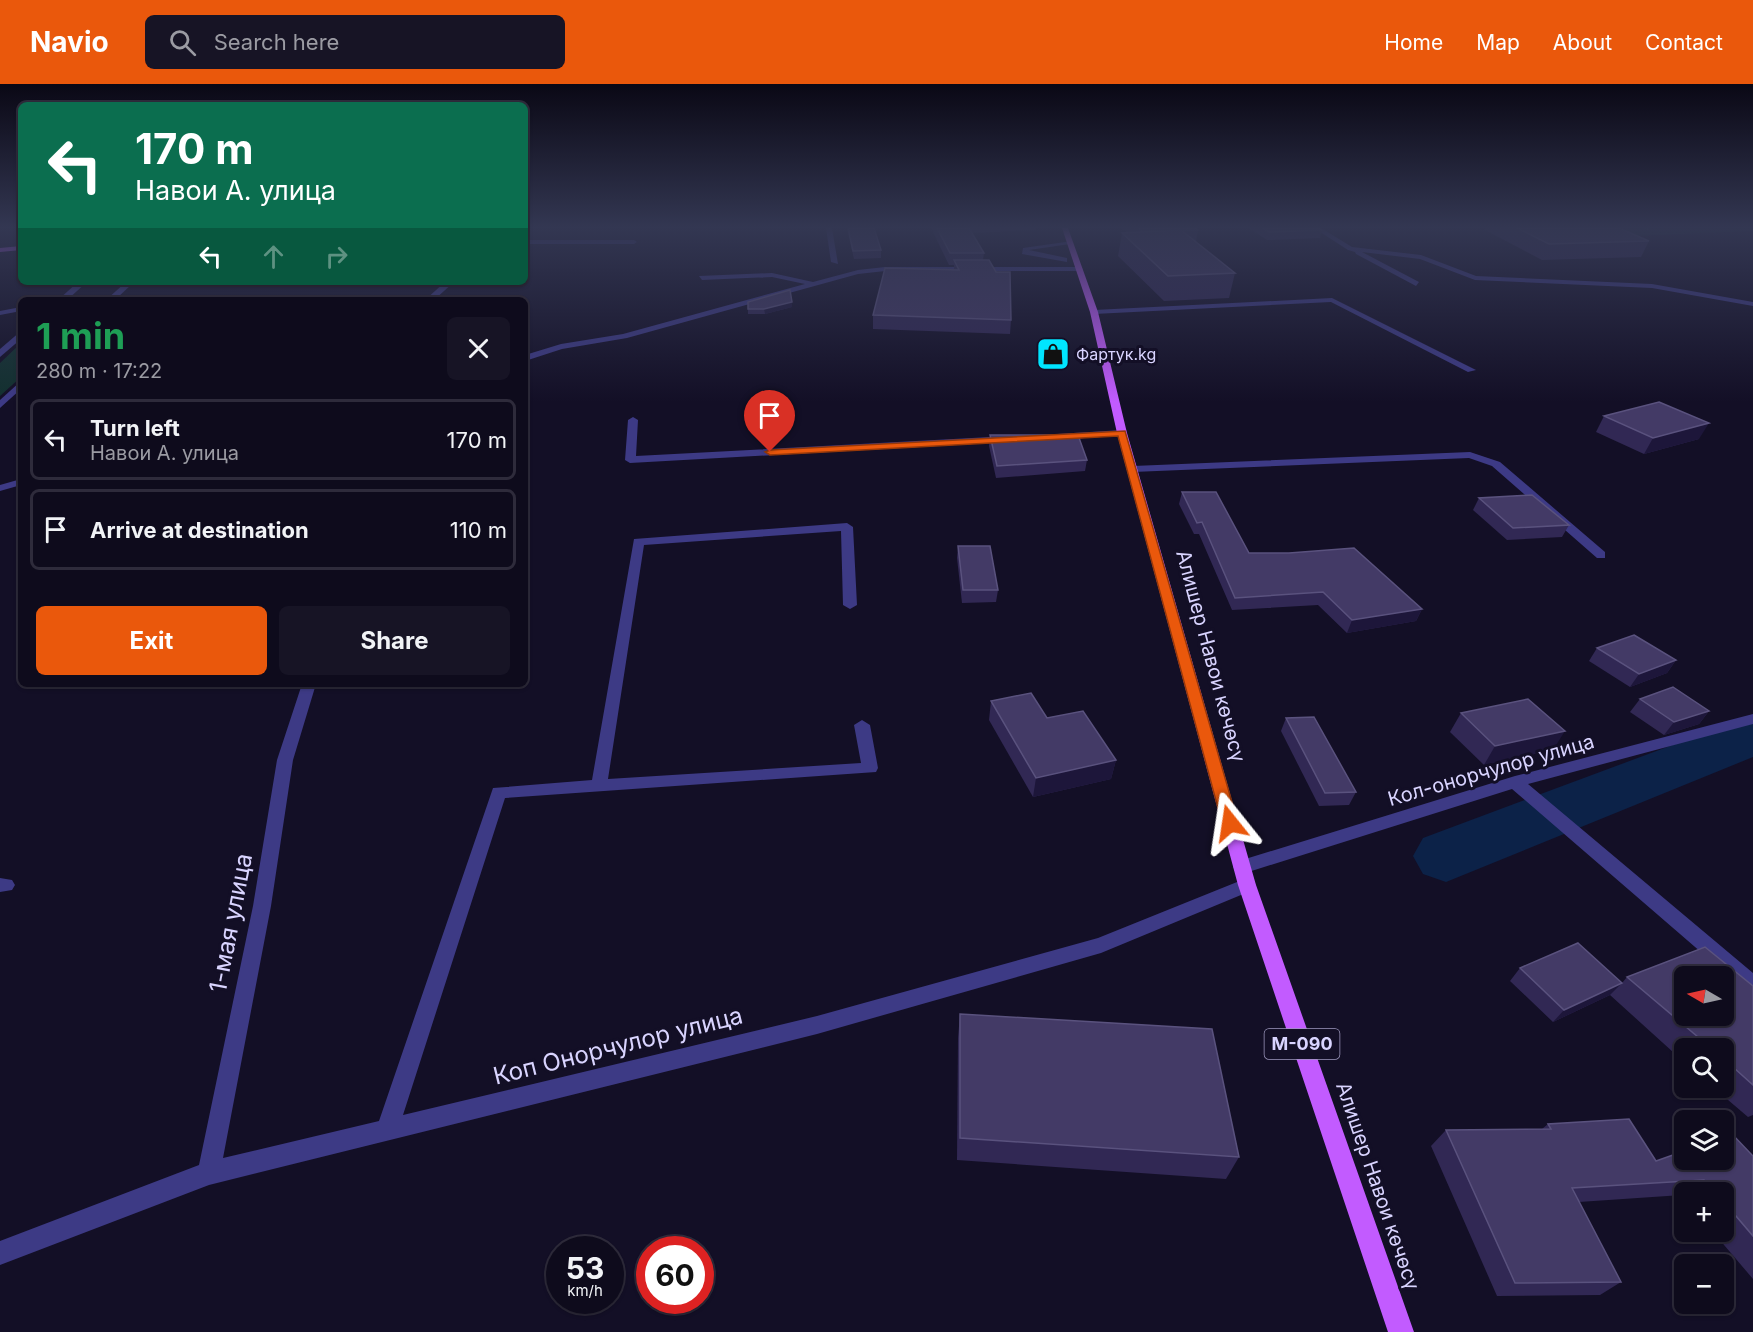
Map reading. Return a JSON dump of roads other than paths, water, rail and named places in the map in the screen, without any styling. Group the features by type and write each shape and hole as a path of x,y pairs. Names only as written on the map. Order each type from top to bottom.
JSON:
{"main road":[{"name":"Алишер Навои көчөсү","path":"1085,286 1094,312 1122,433 1245,876 1401,1332"}],"street":[{"path":"66,297 78,286"},
{"path":"113,297 125,286"},
{"path":"432,297 445,286"},
{"path":"528,357 561,347 624,336 803,286"},
{"path":"1653,286 1753,304"},
{"path":"1094,312 1332,300 1471,370"},
{"path":"0,313 18,310"},
{"path":"0,354 18,337"},
{"path":"1,402 18,387"},
{"path":"633,420 630,460 1023,439"},
{"path":"1047,437 1122,433"},
{"path":"1133,469 1470,455 1496,465 1601,555"},
{"path":"0,488 18,483"},
{"path":"599,785 638,542 848,527 850,605"},
{"name":"1-мая улица","path":"209,1173 262,906 285,760 308,687"},
{"name":"Кол-онорчулор улица","path":"1245,876 1515,782 1753,719"},
{"path":"387,1130 499,792 870,768 862,725"},
{"path":"1515,782 1753,985"},
{"name":"Коп Онорчулор улица","path":"0,1253 209,1173 817,1025 1089,948 1245,876"}],"waterway":[{"path":"1446,856 1753,735"}],"place":[{"name":"Фартук.kg","path":"1053,354"}]}
